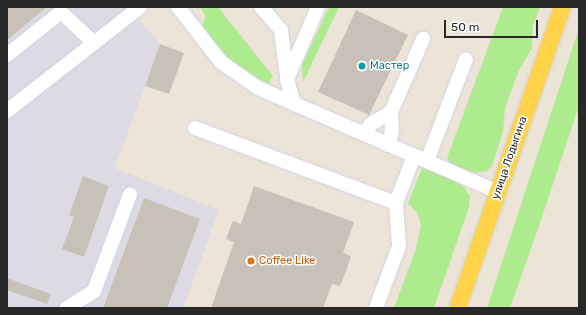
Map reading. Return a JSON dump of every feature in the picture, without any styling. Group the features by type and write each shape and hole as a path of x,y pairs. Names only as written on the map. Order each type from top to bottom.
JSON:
{"main road":[{"name":"улица Лодыгина","path":"457,308 562,7"}],"lane":[{"path":"7,112 93,42 140,7"},
{"path":"178,7 221,62 258,88 498,192"},
{"path":"261,7 281,30 287,79 294,104"},
{"path":"287,79 318,7"},
{"path":"7,55 61,12 93,42"},
{"path":"388,145 392,132 391,112 423,39"},
{"path":"376,308 399,246 396,202 420,158 466,59"},
{"path":"364,134 371,124 391,112"},
{"path":"195,128 396,202"},
{"path":"67,308 94,291 130,194"}],"shaded area":[{"path":"7,7 128,7 160,44 115,168 219,210 183,308 7,308"}],"green space":[{"path":"200,7 218,7 273,76 268,84 226,58 202,26 206,16"},
{"path":"329,7 339,7 303,82 302,65"},
{"path":"503,7 540,7 533,25 532,48 519,70 505,108 503,132 492,166 487,171 472,173 451,164 447,158"},
{"path":"579,28 579,106 510,308 487,308"},
{"path":"422,168 452,179 464,187 470,196 469,207 434,308 394,308 416,249 421,225 417,213 408,203"}],"building":[{"path":"7,7 47,7 7,40"},
{"name":"Мастер","path":"356,10 408,35 369,115 318,92"},
{"path":"160,44 184,53 169,94 145,86"},
{"path":"83,176 109,186 84,257 62,249 74,217 69,215"},
{"path":"254,186 354,222 343,253 351,256 346,271 340,286 332,284 323,308 211,308 234,242 226,239 233,221 241,224"},
{"path":"144,198 200,219 167,308 103,308"},
{"path":"7,278 51,294 47,304 7,290"}],"place":[{"name":"Мастер","path":"362,66"},
{"name":"Coffee Like","path":"251,261"}]}
